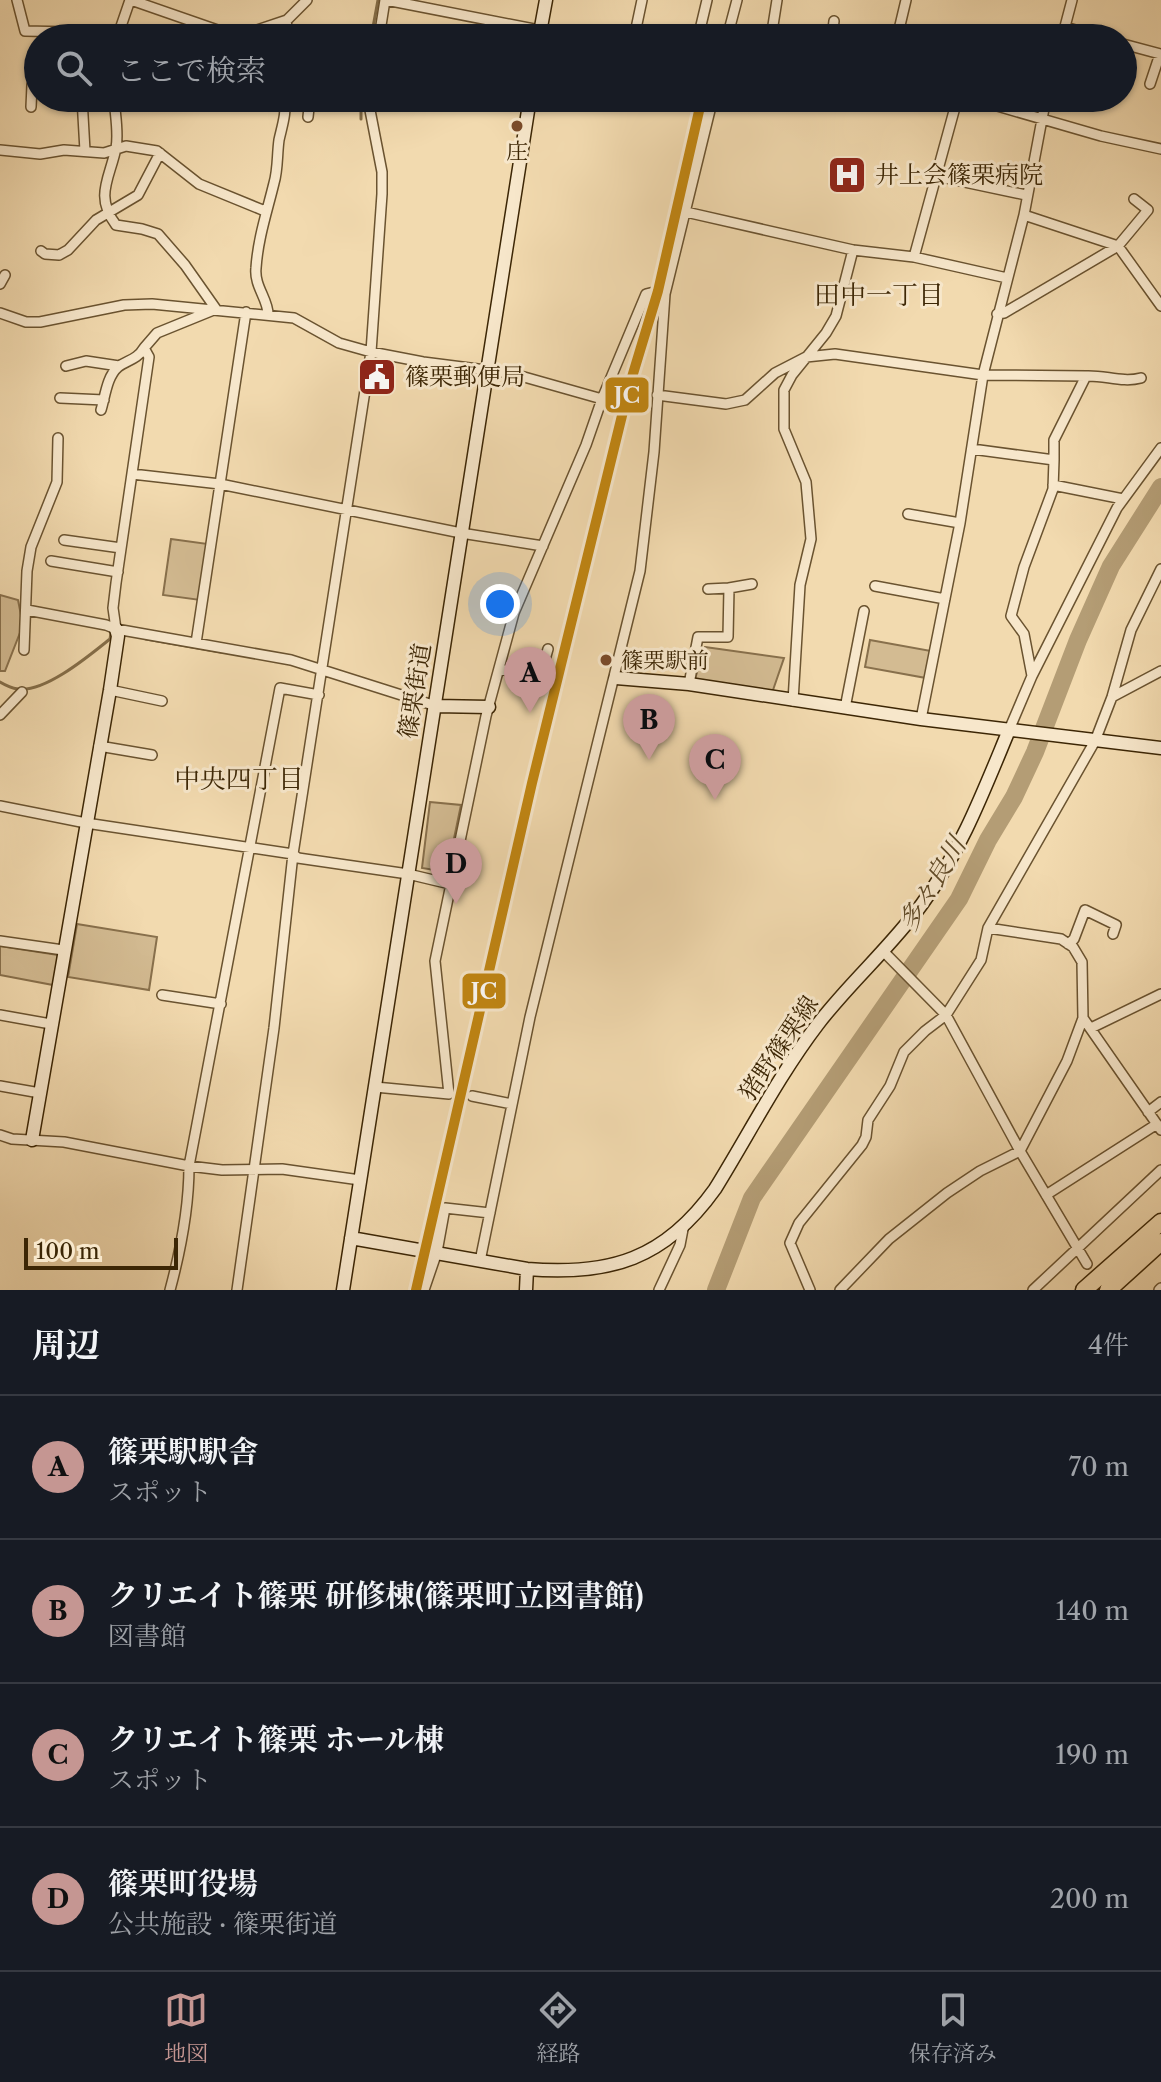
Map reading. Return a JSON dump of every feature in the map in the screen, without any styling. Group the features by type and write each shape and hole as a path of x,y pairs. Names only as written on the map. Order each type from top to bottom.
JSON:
{"highway":[{"path":"1084,1290 1161,1222"},
{"path":"1108,1290 1161,1242"}],"main road":[{"path":"542,24 546,0"},
{"name":"篠栗街道","path":"343,1290 528,112"},
{"path":"32,1140 110,690 118,636 116,629"},
{"path":"616,678 689,684 921,719 1161,748"},
{"path":"436,706 489,707"},
{"name":"猪野篠栗線","path":"351,1238 527,1269 588,1271 623,1264 656,1246 684,1224 715,1189 819,1022 885,954 921,907 954,856 1012,730"},
{"path":"526,1290 527,1269"}],"street":[{"path":"17,0 24,27"},
{"path":"122,24 130,0 200,24"},
{"path":"275,24 287,20 307,0"},
{"path":"381,24 385,0 494,24"},
{"path":"637,24 642,0"},
{"path":"701,24 707,0"},
{"path":"731,24 737,0"},
{"path":"773,24 777,0"},
{"path":"901,24 906,0"},
{"path":"1066,24 1072,0"},
{"path":"286,24 287,20"},
{"path":"1137,48 1160,54 1150,84"},
{"path":"83,112 85,151"},
{"path":"115,112 116,148 107,176 106,212 116,225 158,234 182,261 216,309"},
{"path":"268,314 255,273 286,112"},
{"path":"308,117 309,112"},
{"path":"237,1290 274,1028 293,854 371,352 382,183 372,112"},
{"path":"480,1261 512,1104 578,818 616,678 640,571 654,452 665,294 710,112"},
{"path":"914,257 949,112"},
{"path":"1022,112 1101,136 1161,149"},
{"path":"921,719 960,523 983,375 1024,215 1042,112"},
{"path":"0,150 40,154 64,150 104,153 126,146 160,153 199,184 265,211"},
{"path":"41,251 59,255 68,250 106,212 138,195 160,153"},
{"path":"936,176 1026,195"},
{"path":"997,314 1004,313 1118,246 1148,210 1134,199"},
{"path":"686,212 853,250 914,257 1007,278"},
{"path":"1024,215 1118,246 1161,306"},
{"path":"793,701 800,585 811,539 806,482 784,429 784,390 836,316 853,250"},
{"path":"375,1087 449,1094 435,961 489,707 514,613 646,294 658,291 665,294"},
{"path":"0,323 5,314 26,322 40,322 124,305 152,304 268,314 294,318 339,343 371,352 510,373 602,399"},
{"path":"66,366 86,361 119,366 131,362 157,333 216,309"},
{"path":"196,643 246,312"},
{"path":"116,629 113,608 149,357 144,348"},
{"path":"657,395 726,404 745,400 775,373 806,357 835,354 983,375 1098,376 1126,382 1141,378"},
{"path":"60,398 102,405 109,382 119,366"},
{"path":"1032,676 1024,634 1011,616 1024,567 1053,485 1054,440 1086,376"},
{"path":"24,650 27,571 31,547 57,482 58,438"},
{"path":"1012,730 1032,676 1123,499 1161,448"},
{"path":"972,449 1054,460"},
{"path":"132,474 220,484 461,533 543,546"},
{"path":"1053,485 1123,499"},
{"path":"908,514 960,523"},
{"path":"64,540 121,548"},
{"path":"51,561 118,572"},
{"path":"810,1290 790,1243 792,1235 862,1145 868,1120 890,1086 904,1052 946,1015 981,960 988,928 1093,740 1112,697 1131,630 1161,569"},
{"path":"708,589 752,584"},
{"path":"875,586 945,599"},
{"path":"689,684 698,637 728,637 729,588"},
{"path":"27,610 291,660 436,706"},
{"path":"845,708 864,611"},
{"path":"499,669 540,677 548,649"},
{"path":"1112,697 1161,671"},
{"path":"170,1290 189,1199 189,1166 280,688 319,695"},
{"path":"110,690 162,701"},
{"path":"0,715 22,692"},
{"path":"99,746 152,755"},
{"path":"0,806 86,823 293,854 298,858 408,874 450,884"},
{"path":"1068,944 1074,939 1085,910 1116,925 1113,934"},
{"path":"840,1290 889,1239 947,1193 980,1171 1020,1151 1067,1061 1083,1018 1082,962 1061,939 988,928"},
{"path":"0,941 63,950"},
{"path":"885,954 946,1015 1020,1151 1087,1264"},
{"path":"1091,1028 1161,994"},
{"path":"162,995 221,1004"},
{"path":"0,1015 51,1024"},
{"path":"1046,1195 1159,1127 1083,1018"},
{"path":"0,1086 40,1093"},
{"path":"472,1096 512,1104"},
{"path":"1148,1112 1161,1102"},
{"path":"0,1135 64,1142 189,1166 282,1169 360,1180"},
{"path":"1033,1290 1161,1170"},
{"path":"424,1290 437,1252 445,1208 490,1213"},
{"path":"659,1290 680,1245 684,1224"}],"shaded area":[{"path":"171,539 208,544 200,600 163,595"},
{"path":"0,595 18,600 23,625 5,671 0,671"},
{"path":"870,640 931,651 926,678 865,667"},
{"path":"705,647 784,658 772,693 694,682"},
{"path":"430,802 461,805 447,872 422,868"},
{"path":"77,924 157,937 149,990 68,977"},
{"path":"0,946 58,955 53,985 0,975"}],"waterway":[{"path":"374,24 378,0"},
{"path":"361,112 361,119"},
{"name":"多々良川","path":"716,1290 752,1198 959,899 1035,752 1078,640 1111,566 1161,487"},
{"path":"0,682 18,689 41,685 79,663 110,639 111,633"},
{"path":"146,639 221,652"}],"transit line":[{"name":"JC","path":"416,1290 532,783 629,387 658,291 699,112"}],"place":[{"name":"庄","path":"517,126"},
{"name":"井上会篠栗病院","path":"847,175"},
{"name":"篠栗郵便局","path":"377,377"},
{"name":"篠栗駅前","path":"606,660"},
{"name":"篠栗駅駅舎","path":"530,713"},
{"name":"クリエイト篠栗 研修棟(篠栗町立図書館)","path":"649,760"},
{"name":"クリエイト篠栗 ホール棟","path":"715,800"},
{"name":"篠栗町役場","path":"456,904"}],"district":[{"name":"田中一丁目","path":"879,295"},
{"name":"中央四丁目","path":"239,779"}]}
